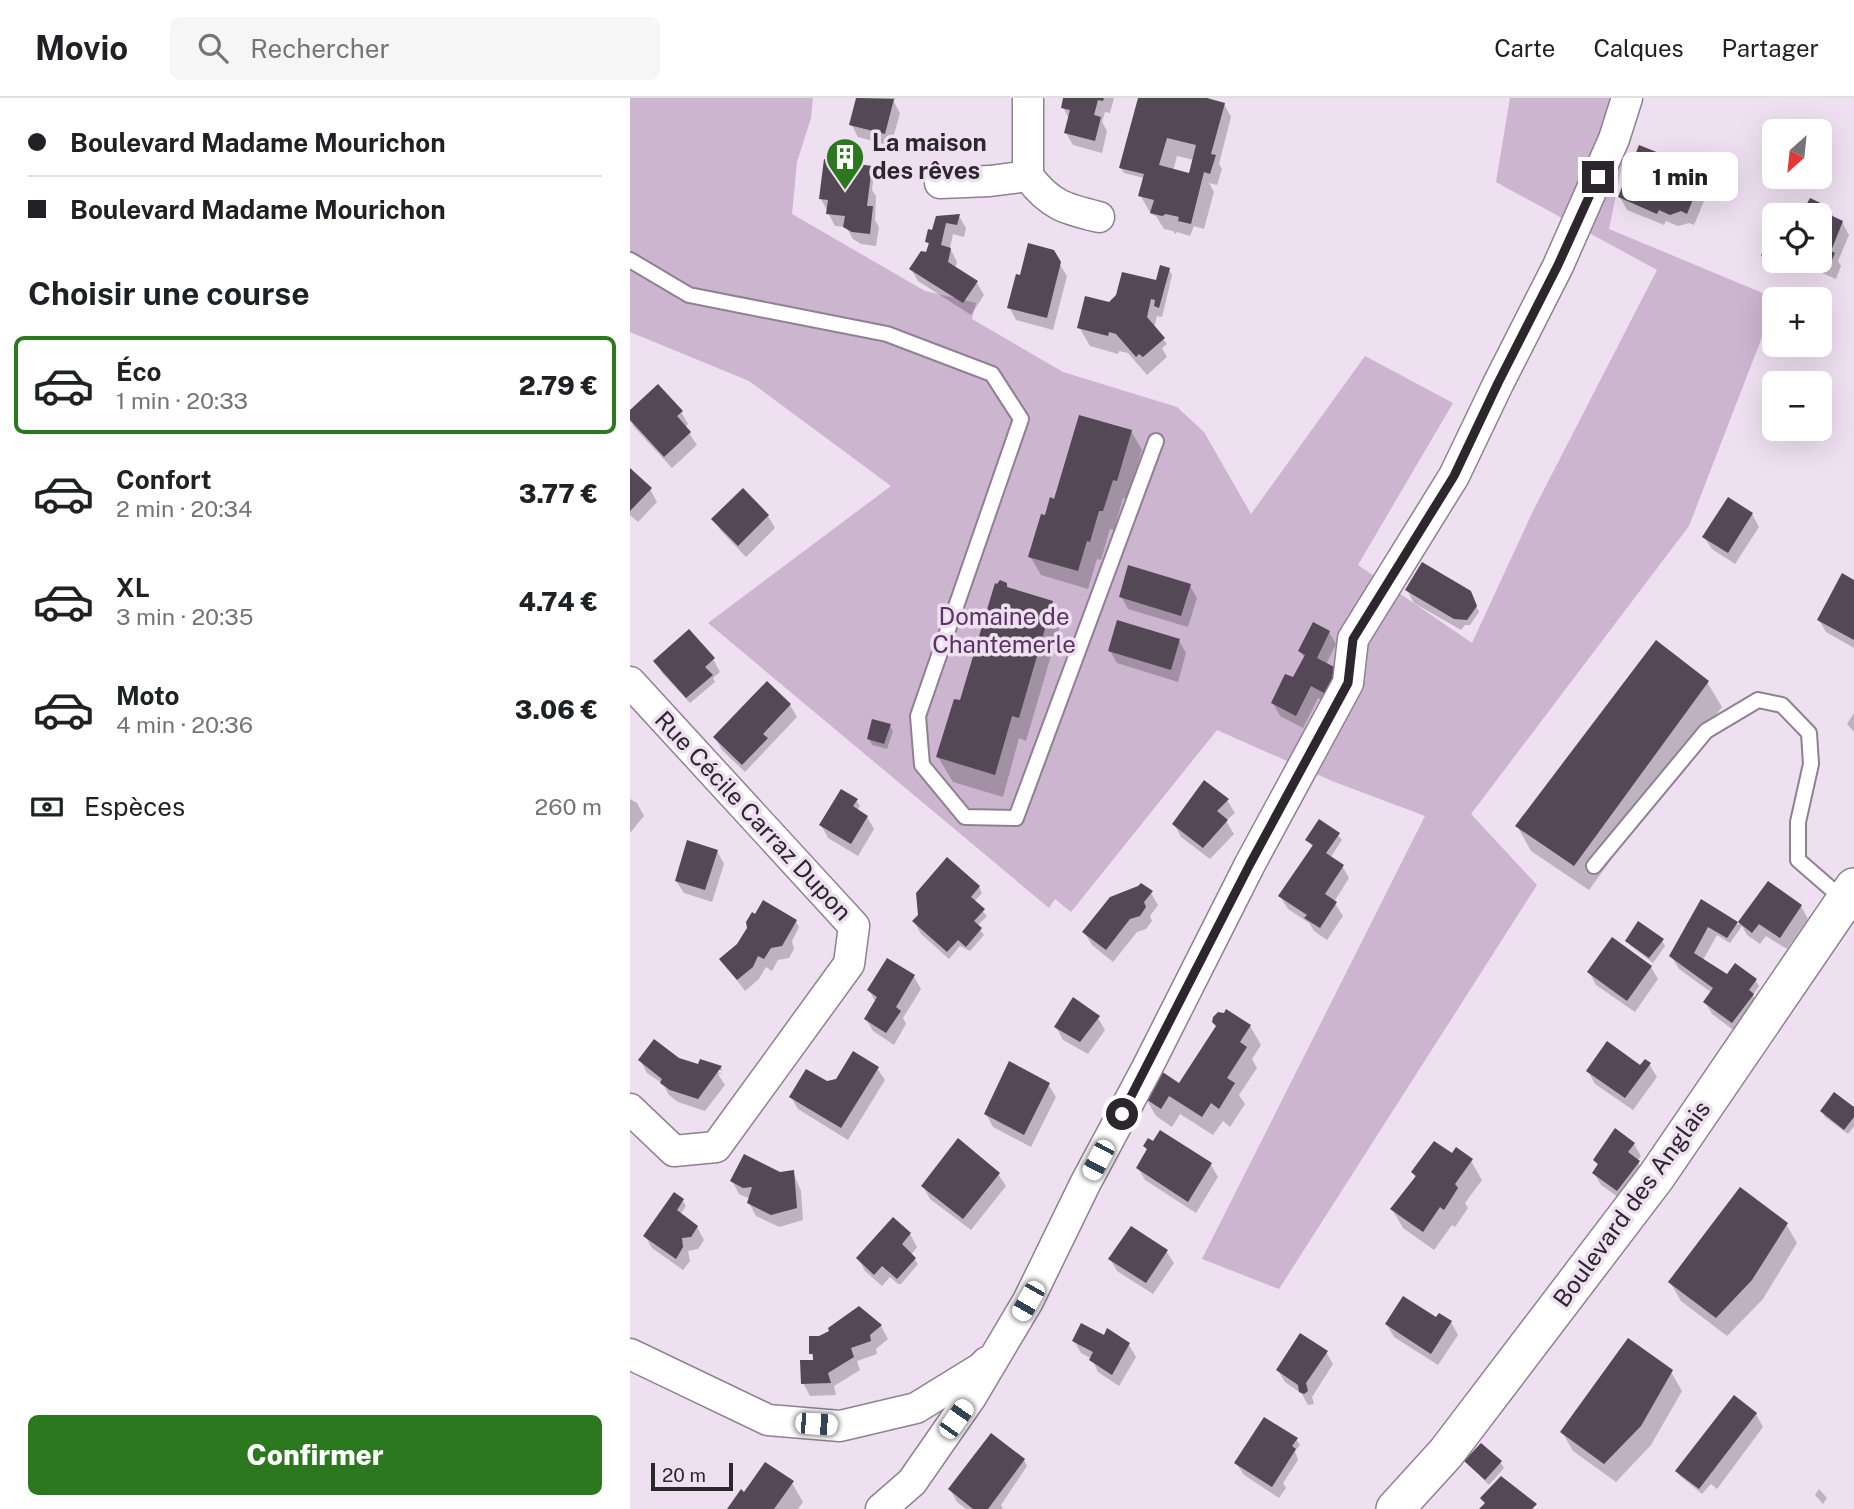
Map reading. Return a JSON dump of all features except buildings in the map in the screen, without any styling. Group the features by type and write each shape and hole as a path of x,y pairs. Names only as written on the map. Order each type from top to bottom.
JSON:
{"street":[{"path":"1028,98 1028,176 1042,194 1069,210 1099,217"},
{"path":"881,1509 912,1482 971,1397 1028,1301 1149,1046 1348,683 1353,639 1454,476 1558,265 1596,166 1627,98"},
{"path":"940,183 1028,176"},
{"name":"Rue Cécile Carraz Dupon","path":"630,682 854,926 849,964 716,1147 674,1151 630,1109"},
{"name":"Boulevard des Anglais","path":"1395,1509 1446,1453 1656,1177 1850,894"},
{"path":"630,1354 768,1420 840,1426 916,1408 981,1368 1000,1349"}],"lane":[{"path":"630,260 689,295 887,334 992,374 1021,419 918,716 922,765 965,817 1016,818 1156,441"},
{"path":"1594,866 1706,731 1758,699 1782,705 1809,733 1811,764 1798,822 1798,860 1850,894"}],"green space":[{"name":"Domaine de Chantemerle","path":"630,98 813,98 811,118 797,162 792,214 925,291 976,303 972,319 1063,372 1177,407 1204,432 1251,514 1365,356 1453,403 1358,565 1472,643 1534,509 1657,270 1496,182 1510,98 1636,98 1609,229 1762,293 1762,337 1689,526 1471,814 1537,885 1279,1289 1202,1259 1425,816 1332,781 1217,730 1071,912 1055,899 1049,908 708,623 891,486 749,381 630,332"}],"place":[{"name":"La maison des rêves","path":"845,191"}],"route":[{"path":"1122,1114 1250,864 1348,683 1353,639 1454,476 1558,265 1598,177"}]}
